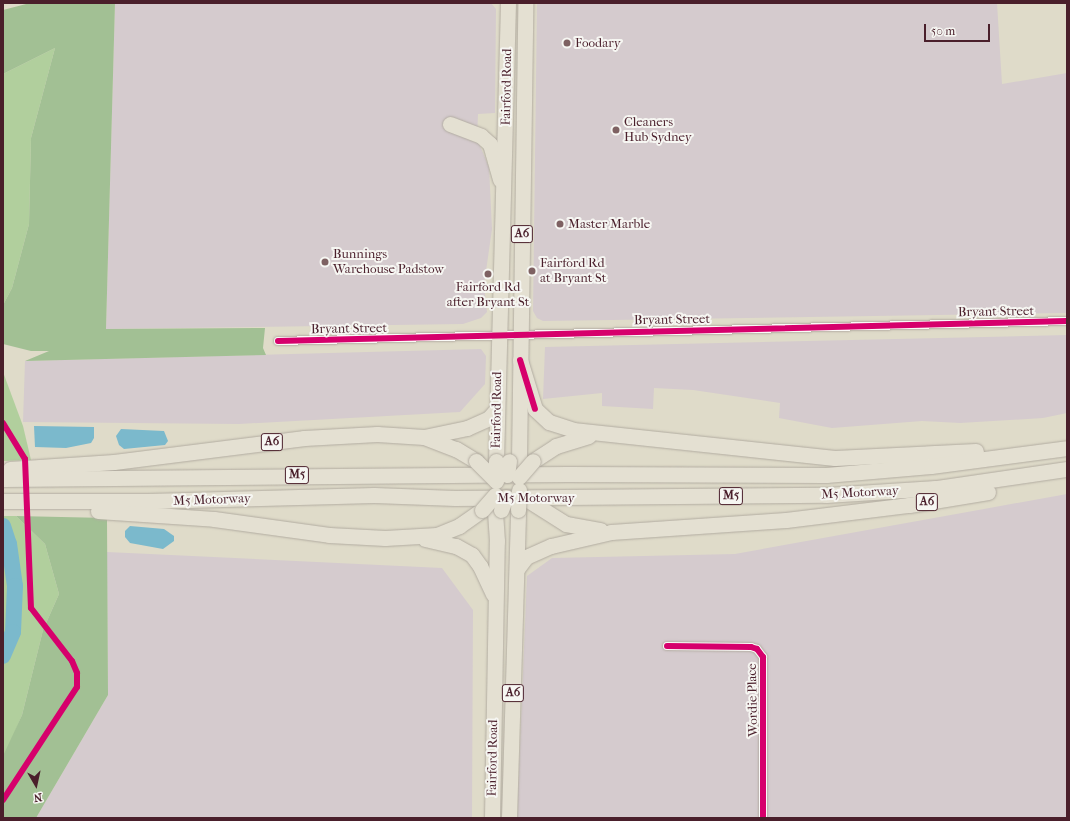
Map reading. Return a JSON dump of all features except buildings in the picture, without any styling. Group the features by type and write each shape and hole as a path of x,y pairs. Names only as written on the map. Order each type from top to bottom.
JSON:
{"highway":[{"name":"Fairford Road","path":"492,818 494,596 497,542 507,486 520,360 510,335 505,192 508,3"},
{"name":"Fairford Road","path":"509,818 517,538 496,438 497,409 510,335 514,216 522,171 525,3"},
{"path":"450,124 481,136 490,144 505,192"},
{"path":"507,486 510,335"},
{"path":"520,360 531,402 542,418 556,426 601,435 835,458 962,452 1067,440"},
{"name":"A6","path":"77,472 304,438 377,434 424,437 467,428 489,418 497,409"},
{"path":"507,486 564,442 601,435"},
{"name":"A6","path":"424,437 456,449 476,461 540,510 566,524 611,532"},
{"name":"M5 Motorway","path":"3,479 77,472 826,475 931,466 1067,448"},
{"name":"M5 Motorway","path":"3,502 78,505 374,495 456,498 826,495 936,488 1067,469"},
{"path":"3,470 77,472"},
{"name":"A6","path":"517,569 526,557 551,546 611,532 786,520 860,512 1006,489 1067,475"},
{"name":"M5","path":"421,538 449,531 507,486"},
{"name":"M5","path":"3,508 78,505 214,519 351,537 421,538 456,546 472,555 480,566 494,596"}],"street":[{"name":"Bryant Street","path":"278,341 1067,321"},
{"name":"Wordie Place","path":"667,646 751,647 757,649 764,657 763,818"}],"shaded area":[{"path":"115,3 491,3 496,9 495,113 478,114 477,139 489,167 492,229 484,285 487,312 481,318 463,324 106,329"},
{"path":"537,3 997,3 1002,84 1067,73 1067,313 543,321 537,318 533,311"},
{"path":"1067,335 1067,413 1043,418 960,423 922,421 832,428 779,418 780,403 693,390 654,388 653,409 602,406 602,393 543,399 545,347"},
{"path":"481,349 486,356 485,384 460,412 239,424 23,422 25,361"},
{"path":"1067,494 1067,818 517,818 527,576 552,558 735,554"},
{"path":"107,552 442,568 473,610 472,818 36,818 108,695"}],"green space":[{"path":"30,3 115,3 106,329 265,328 263,348 266,355 25,361 49,351 31,351 3,344 3,305 12,288 29,224 31,138 55,48 3,74 3,10"},
{"path":"55,48 31,138 29,224 12,288 3,305 3,74"},
{"path":"3,372 23,426 31,460 3,461"},
{"path":"3,516 16,516 45,544 59,594 43,630 22,715 3,759"},
{"path":"16,516 107,518 108,695 36,818 3,818 3,756 22,715 43,630 59,594 45,544"}],"water":[{"path":"34,426 94,427 94,438 91,443 66,448 35,447"},
{"path":"121,429 164,431 168,441 165,445 124,449 119,445 116,436"},
{"path":"130,526 164,529 174,536 174,541 163,549 130,543 125,537 125,531"}],"waterway":[{"path":"3,526 9,544 15,586 13,632 3,656"}],"cycle path":[{"path":"278,341 1067,321"},
{"path":"520,360 535,409"},
{"path":"3,423 25,459 31,608 72,661 77,673 77,687 3,800"},
{"path":"667,646 751,647 757,649 763,657 763,818"}],"place":[{"name":"Foodary","path":"567,43"},
{"name":"Cleaners Hub Sydney","path":"616,130"},
{"name":"Master Marble","path":"560,224"},
{"name":"Bunnings Warehouse Padstow","path":"325,262"},
{"name":"Fairford Rd at Bryant St","path":"532,271"},
{"name":"Fairford Rd after Bryant St","path":"488,274"}]}
